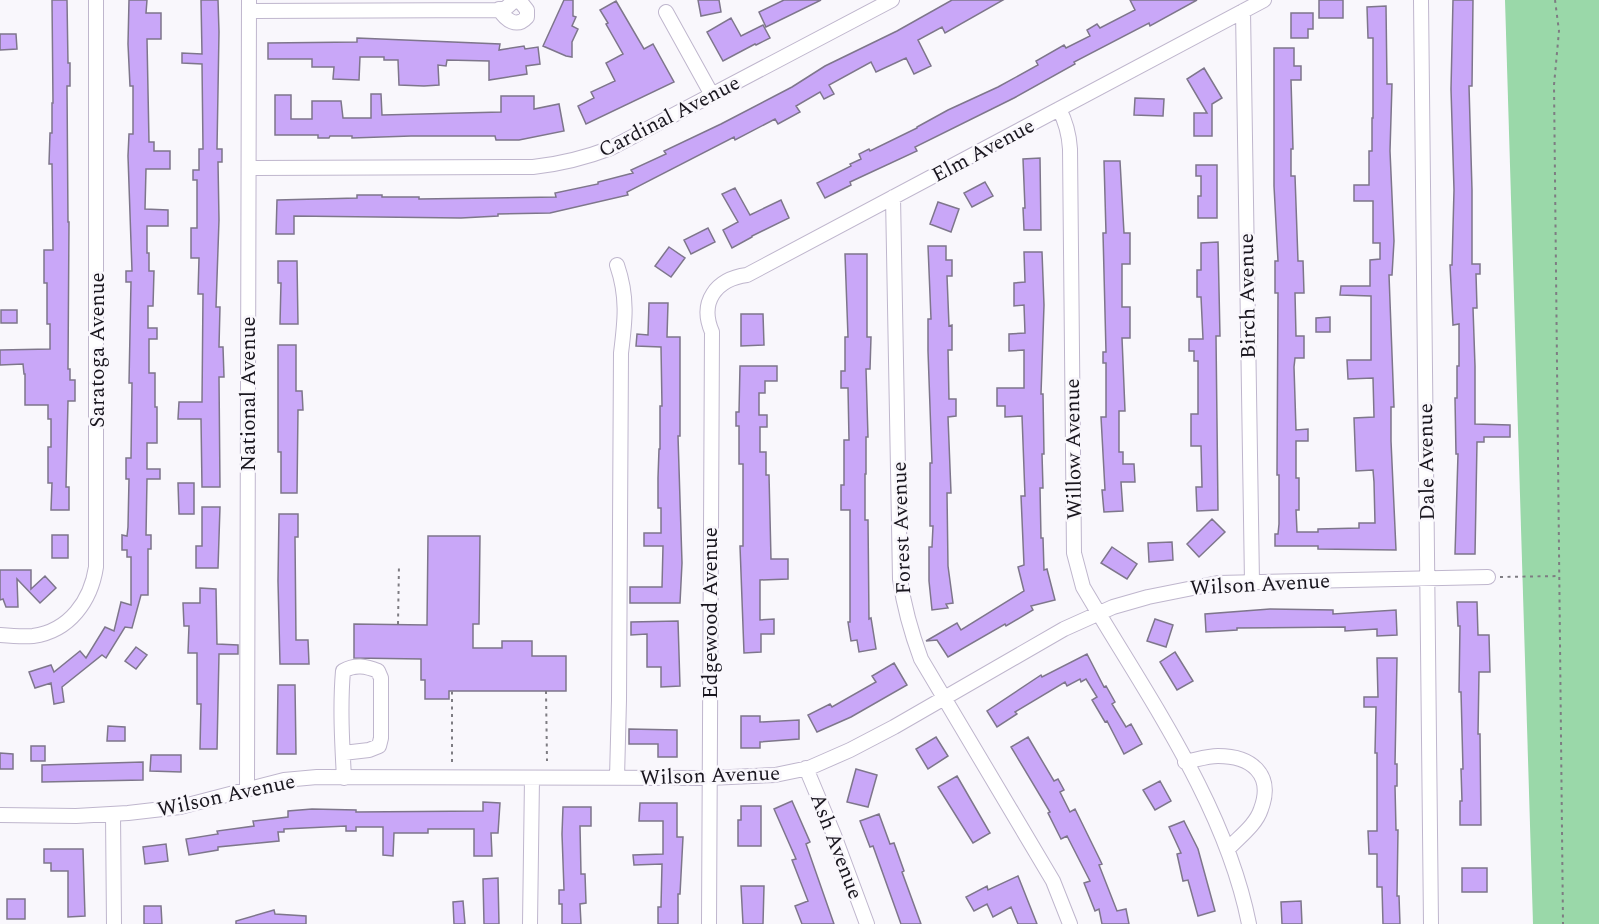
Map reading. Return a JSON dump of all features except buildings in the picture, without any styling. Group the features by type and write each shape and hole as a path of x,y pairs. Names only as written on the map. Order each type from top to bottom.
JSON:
{"street":[{"name":"Saratoga Avenue","path":"0,635 33,636 57,628 69,620 89,595 96,567 96,0"},
{"path":"249,6 499,9 506,8 517,0 527,10 527,18 516,23 509,21 499,9"},
{"name":"Cardinal Avenue","path":"249,168 533,167 586,158 612,148 892,0"},
{"name":"Elm Avenue","path":"708,304 716,289 724,282 735,276 747,274 1264,0"},
{"name":"Dale Avenue","path":"1421,0 1431,924"},
{"name":"National Avenue","path":"247,788 249,6"},
{"name":"Birch Avenue","path":"1243,11 1252,582"},
{"path":"666,12 712,95"},
{"name":"Willow Avenue","path":"1059,109 1070,134 1074,553 1083,587 1166,726 1220,828 1244,898 1249,924"},
{"name":"Forest Avenue","path":"893,197 900,579 903,604 921,659 1053,881 1070,924"},
{"path":"616,265 626,301 621,353 619,689 616,778"},
{"name":"Edgewood Avenue","path":"708,304 707,314 712,332 709,924"},
{"name":"Wilson Avenue","path":"0,815 113,814 180,807 284,780 709,778 775,775 806,768 850,750 894,727 1048,637 1098,613 1148,597 1218,583 1488,577"},
{"path":"343,753 369,750 379,746 381,678 378,671 368,666 351,666 343,671 341,691 343,753 344,778"},
{"path":"1185,762 1216,756 1234,758 1252,764 1263,777 1265,795 1261,811 1228,849"},
{"name":"Ash Avenue","path":"806,768 867,924"},
{"path":"530,924 532,778"},
{"path":"113,814 114,924"}],"path":[{"path":"1555,0 1559,25 1554,85 1563,924"},
{"path":"398,624 399,564"},
{"path":"1488,577 1560,576"},
{"path":"452,691 452,762"},
{"path":"546,691 547,761"}],"green space":[{"path":"1505,0 1599,0 1599,924 1533,924"}]}
